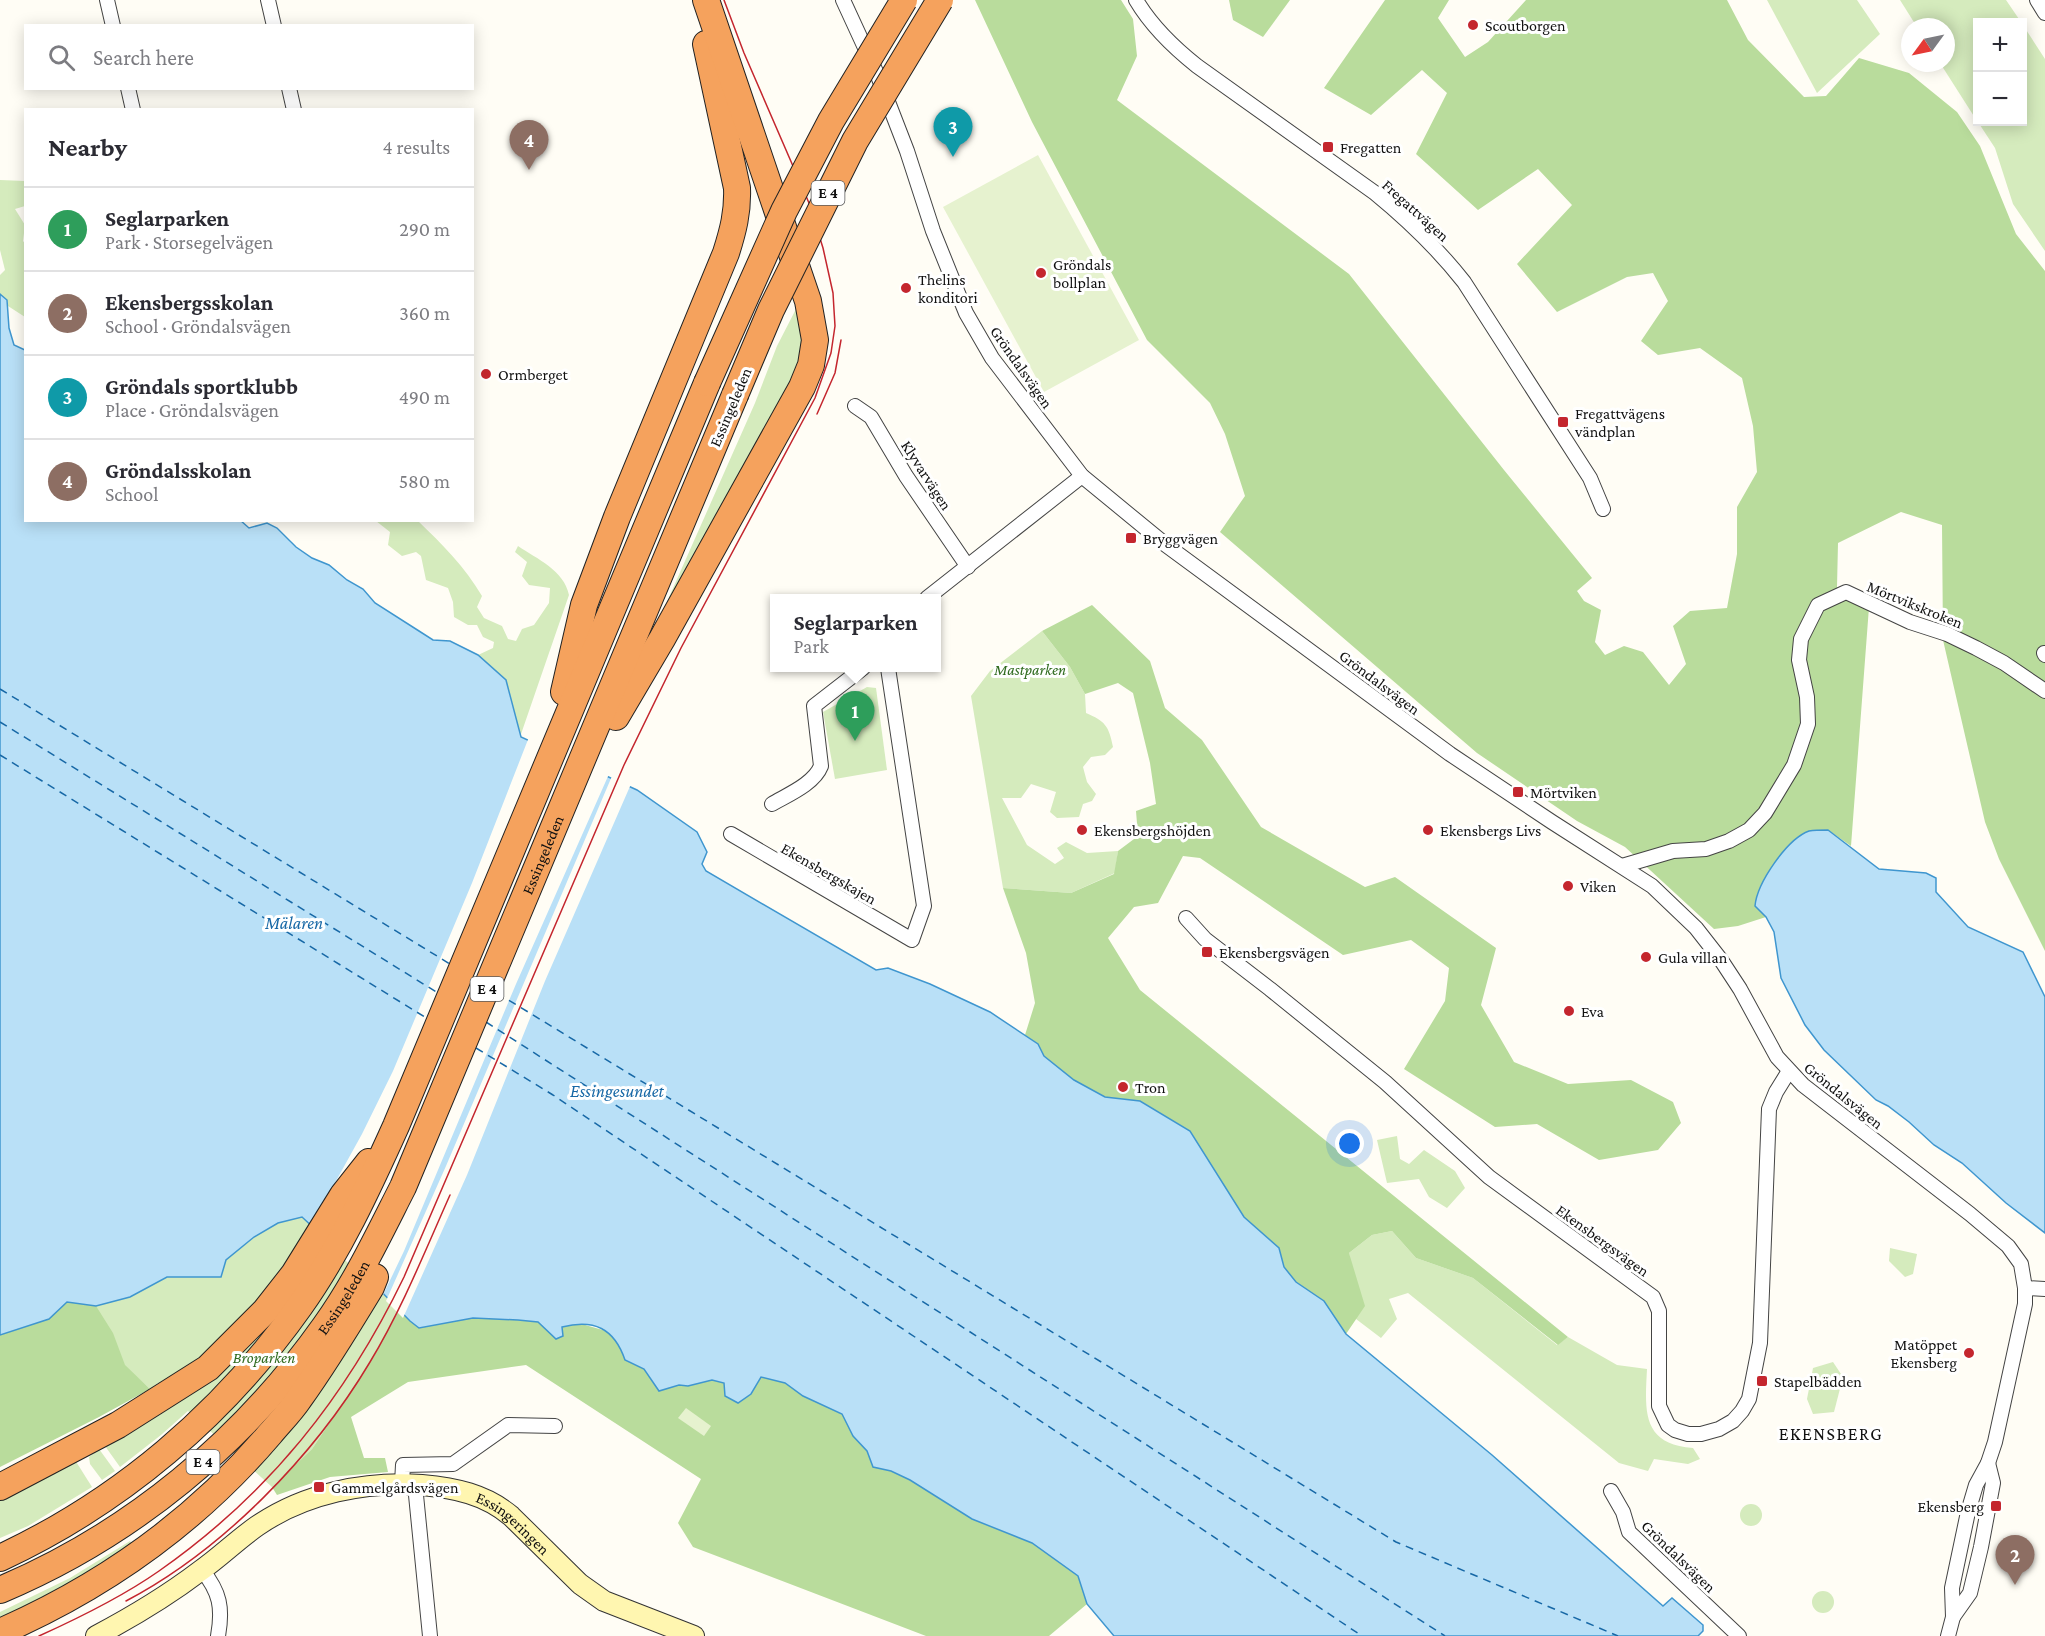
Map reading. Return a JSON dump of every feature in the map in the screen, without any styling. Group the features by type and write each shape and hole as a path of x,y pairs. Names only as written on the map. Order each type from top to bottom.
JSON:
{"highway":[{"path":"547,764 584,605 617,518 726,253 738,209 734,177 709,56 694,0"},
{"path":"570,791 662,639 802,387 811,365 815,340 808,301 706,0"},
{"name":"Essingeleden","path":"0,1558 52,1532 110,1496 171,1449 219,1403 265,1353 301,1305 363,1198 396,1126 707,383 784,211 831,121 904,0"},
{"name":"Essingeleden","path":"0,1590 67,1559 129,1521 192,1473 243,1425 289,1374 326,1325 356,1277 403,1187 771,310 855,141 940,0"},
{"path":"0,1487 118,1425 208,1368 265,1311 294,1274 343,1195 396,1126"},
{"path":"0,1632 111,1574 207,1501 239,1470 299,1400 371,1287 387,1244 403,1187"}],"street":[{"path":"107,0 113,24"},
{"path":"268,0 274,24"},
{"name":"Gröndalsvägen","path":"843,0 878,76 907,151 933,231 966,313 992,358 1082,476 1166,545 1450,754 1652,886 1702,936 1727,969 1777,1057 1789,1071 1803,1085 1970,1214 2008,1246 2021,1264 2025,1305 1988,1463 1976,1485 1968,1512 1952,1588 1953,1617 1948,1636"},
{"name":"Fregattvägen","path":"1136,0 1161,34 1175,48 1375,193 1444,257 1464,282 1590,478 1603,509"},
{"path":"2037,0 2045,13"},
{"path":"128,90 133,108"},
{"path":"289,90 294,108"},
{"name":"Klyvarvägen","path":"855,406 872,417 906,476 968,567"},
{"path":"932,594 1082,476"},
{"name":"Mörtvikskroken","path":"1622,866 1672,851 1706,849 1729,841 1749,830 1765,813 1794,765 1806,735 1808,711 1798,660 1799,648 1818,605 1831,598 1846,592 1910,622 1947,634 2004,663 2045,691"},
{"path":"772,804 819,773 821,766 814,706 858,672"},
{"name":"Ekensbergskajen","path":"731,834 912,940 924,906 889,672"},
{"name":"Ekensbergsvägen","path":"1186,918 1205,939 1385,1082 1489,1177 1653,1297 1659,1311 1659,1406 1668,1425 1688,1434 1701,1434 1719,1429 1742,1411 1749,1399 1760,1343 1769,1109 1789,1071"},
{"path":"2025,1288 2045,1289"},
{"path":"430,1636 409,1484 403,1465 453,1464 508,1425 555,1425"},
{"name":"Gröndalsvägen","path":"1953,1617 1971,1593 1993,1483 1988,1463"},
{"name":"Essingeringen","path":"96,1636 156,1602 202,1570 260,1524 306,1500 340,1491 409,1484 448,1487 468,1492 499,1506 580,1584 596,1595 620,1607 694,1636"},
{"name":"Gröndalsvägen","path":"1611,1491 1623,1512 1629,1532 1739,1636"},
{"path":"202,1570 212,1583 222,1613 218,1636"}],"green space":[{"path":"975,0 1121,0 1133,19 1137,56 1117,100 1349,274 1592,578 1577,591 1584,601 1601,610 1595,642 1605,655 1624,646 1643,652 1669,685 1686,664 1673,626 1690,611 1727,608 1737,554 1737,507 1757,472 1753,426 1742,378 1700,348 1658,355 1641,341 1668,301 1653,273 1627,277 1557,312 1517,264 1572,205 1538,169 1478,210 1416,154 1447,93 1422,70 1371,115 1324,88 1385,0 1449,0 1438,18 1465,57 1488,42 1526,0 1727,0 1748,40 1804,97 1826,96 1859,58 1909,73 1957,112 1980,146 2016,234 2045,271 2045,951 1999,859 1985,822 1943,640 1942,525 1901,512 1838,543 1837,587 1869,607 1851,846 1828,830 1789,845 1763,882 1755,906 1766,917 1738,926 1714,929 1625,847 1577,821 1477,753 1220,532 1245,496 1225,434 1210,403 1147,340 1032,122"},
{"path":"1229,0 1290,0 1263,37 1233,20"},
{"path":"1767,0 1857,0 1880,34 1817,93"},
{"path":"1900,0 2006,0 2018,18 1973,18 1973,115 1946,72 1955,72 1955,18 1911,18"},
{"path":"2027,31 2045,59 2045,251 2013,204 1995,148 1981,126 2027,126"},
{"name":"Gröndals bollplan","path":"1038,155 1139,340 1044,392 943,207"},
{"path":"0,180 24,181 24,206 15,209 24,223 24,316 8,306 7,300 0,294 0,275 5,270 0,250"},
{"path":"796,309 802,342 798,372 659,626 662,613 755,403 777,346"},
{"path":"377,522 419,522 468,575 482,596 477,607 484,618 502,626 508,639 516,641 522,629 534,625 549,603 550,588 529,585 522,576 527,562 515,552 518,546 549,566 562,579 569,595 520,737 506,680 478,655 493,648 494,642 483,637 477,625 468,625 454,617 453,602 448,588 426,580 421,556 416,552 402,556 388,545 390,532"},
{"path":"1092,605 1150,661 1165,708 1202,740 1261,827 1365,887 1395,877 1496,948 1481,1005 1514,1062 1568,1084 1631,1080 1673,1102 1681,1123 1658,1150 1599,1160 1537,1124 1495,1127 1404,1069 1445,1001 1449,968 1411,940 1343,955 1200,858 1183,856 1158,903 1134,907 1108,938 1140,990 1568,1337 1558,1345 1473,1278 1416,1258 1392,1231 1372,1235 1349,1253 1365,1306 1346,1334 1324,1301 1296,1282 1284,1267 1279,1248 1244,1217 1190,1131 1140,1101 1105,1097 1074,1080 1044,1056 1038,1044 1025,1035 1035,1003 1026,953 1003,888 1071,893 1114,874 1118,851 1138,836 1136,811 1156,804 1150,763 1133,693 1118,683 1085,694 1070,667 1042,631"},
{"name":"Mastparken","path":"1042,631 1070,667 1085,694 1086,713 1105,725 1113,747 1105,755 1091,757 1083,767 1087,782 1096,794 1092,801 1083,804 1079,817 1057,818 1050,812 1056,792 1031,784 1021,798 1002,798 1027,845 1055,864 1064,858 1057,848 1066,842 1087,853 1118,851 1115,873 1071,893 1003,888 971,696 990,671"},
{"path":"867,687 876,688 887,770 835,779 823,712"},
{"path":"1397,1136 1400,1159 1409,1164 1424,1150 1455,1171 1465,1188 1447,1208 1429,1197 1419,1179 1387,1183 1377,1140"},
{"name":"Broparken","path":"302,1216 399,1310 374,1356 312,1449 272,1487 188,1411 120,1467 105,1446 179,1402 158,1383 150,1389 138,1378 0,1335 49,1319 67,1302 130,1297 167,1277 190,1276 226,1260 254,1237 278,1223"},
{"path":"1392,1231 1416,1258 1473,1278 1557,1345 1568,1337 1617,1365 1647,1369 1647,1411 1655,1432 1664,1440 1693,1448 1700,1459 1688,1464 1654,1459 1648,1471 1619,1463 1408,1293 1389,1299 1397,1319 1381,1338 1356,1319 1349,1253 1372,1235"},
{"path":"1890,1248 1917,1254 1913,1274 1905,1277 1889,1261"},
{"path":"67,1302 96,1306 113,1333 125,1365 150,1389 0,1467 0,1335 49,1319"},
{"path":"399,1310 419,1328 473,1318 538,1321 561,1327 578,1323 610,1332 620,1345 625,1360 644,1369 659,1391 679,1385 688,1386 712,1380 751,1394 761,1377 785,1383 803,1396 842,1414 853,1436 867,1451 874,1467 891,1471 910,1480 972,1519 1032,1543 1078,1576 1087,1604 1049,1636 926,1636 693,1547 678,1523 701,1479 526,1365 408,1382 351,1417 364,1458 385,1458 388,1472 330,1477 277,1495 272,1487 312,1449 374,1356"},
{"path":"1833,1362 1843,1377 1834,1412 1813,1414 1807,1399 1813,1368"},
{"path":"686,1408 711,1426 704,1436 678,1418"},
{"path":"99,1449 115,1471 102,1480 90,1464 89,1457"},
{"path":"75,1460 92,1487 28,1526 0,1538 0,1497"},
{"path":"1751,1504 1761,1511 1762,1515 1755,1525 1751,1526 1741,1519 1740,1515 1747,1505"},
{"path":"130,1541 134,1548 0,1624 0,1612 70,1578"},
{"path":"1823,1591 1833,1598 1834,1602 1827,1612 1823,1613 1813,1606 1812,1602 1819,1592"}],"water":[{"name":"Essingesundet","path":"0,294 7,300 9,328 14,345 24,350 24,522 242,522 249,528 267,523 277,528 296,547 312,558 329,565 347,580 363,589 375,603 433,640 450,641 478,655 506,680 521,737 637,790 697,832 707,852 702,864 706,871 876,970 888,968 930,984 990,1012 1038,1044 1044,1056 1074,1080 1105,1097 1140,1101 1190,1131 1244,1217 1279,1248 1284,1267 1296,1282 1324,1301 1346,1334 1492,1455 1663,1606 1672,1598 1703,1625 1703,1631 1698,1636 1114,1636 1087,1604 1078,1576 1032,1543 972,1519 910,1480 891,1471 873,1467 867,1451 853,1436 842,1414 803,1396 785,1383 761,1377 751,1394 738,1403 725,1396 724,1383 712,1380 688,1386 679,1385 659,1391 644,1369 625,1360 609,1333 593,1325 562,1327 563,1336 556,1339 538,1322 518,1320 473,1318 419,1328 302,1217 278,1223 254,1237 226,1260 221,1277 167,1277 130,1297 96,1306 67,1302 49,1319 0,1335"},
{"path":"1828,830 1879,869 1926,873 1936,878 1936,892 1968,927 2023,952 2045,997 2045,1233 2006,1203 1962,1163 1934,1145 1888,1106 1876,1100 1824,1050 1805,1025 1781,978 1774,932 1766,917 1755,906 1767,874 1783,852 1809,831"}],"pier":[{"path":"529,737 609,774 383,1295 310,1228 362,1134 393,1071 472,883"},
{"path":"612,776 631,784 545,981 467,1175 403,1318 386,1301"}],"ferry route":[{"path":"0,689 450,964"},
{"path":"0,722 438,993"},
{"path":"0,755 428,1019"},
{"path":"497,993 1396,1542 1618,1636"},
{"path":"486,1022 1445,1636"},
{"path":"476,1048 553,1095 1362,1636"}],"tram line":[{"path":"39,1636 131,1589 199,1541 270,1476 301,1440 357,1363 404,1277 624,765 681,648 815,398 831,353 835,326 833,293 823,248 809,203 744,53 724,0"},
{"path":"817,414 835,373 841,340"},
{"path":"126,1601 162,1580 231,1528 263,1498 322,1432 382,1342 413,1280 450,1195"}],"place":[{"name":"Scoutborgen","path":"1473,25"},
{"name":"Fregatten","path":"1328,147"},
{"name":"Gröndals sportklubb","path":"953,157"},
{"name":"Gröndalsskolan","path":"529,170"},
{"name":"Gröndals bollplan","path":"1041,273"},
{"name":"Thelins konditori","path":"906,288"},
{"name":"Ormberget","path":"486,374"},
{"name":"Fregattvägens vändplan","path":"1563,422"},
{"name":"Bryggvägen","path":"1131,538"},
{"name":"Seglarparken","path":"855,741"},
{"name":"Mörtviken","path":"1518,792"},
{"name":"Ekensbergshöjden","path":"1082,830"},
{"name":"Ekensbergs Livs","path":"1428,830"},
{"name":"Viken","path":"1568,886"},
{"name":"Ekensbergsvägen","path":"1207,952"},
{"name":"Gula villan","path":"1646,957"},
{"name":"Eva","path":"1569,1011"},
{"name":"Tron","path":"1123,1087"},
{"name":"Matöppet Ekensberg","path":"1969,1353"},
{"name":"Stapelbädden","path":"1762,1381"},
{"name":"Gammelgårdsvägen","path":"319,1487"},
{"name":"Ekensberg","path":"1996,1506"},
{"name":"Ekensbergsskolan","path":"2015,1585"}],"district":[{"name":"EKENSBERG","path":"1831,1434"}],"water label":[{"name":"Mälaren","path":"294,923"}]}
